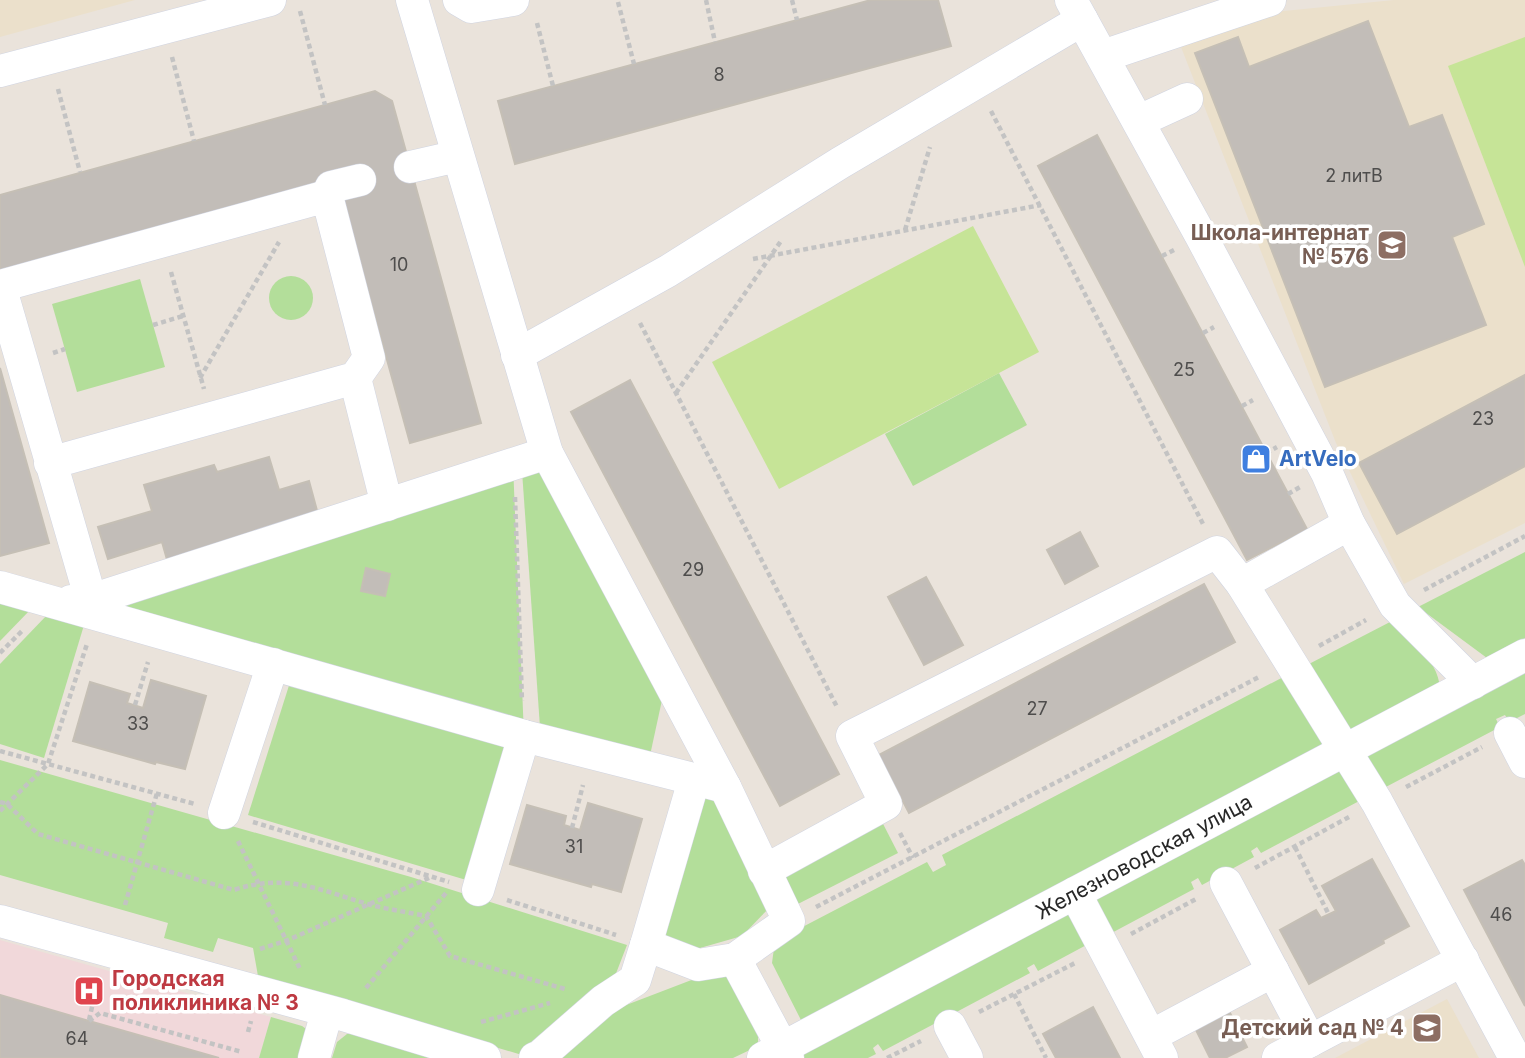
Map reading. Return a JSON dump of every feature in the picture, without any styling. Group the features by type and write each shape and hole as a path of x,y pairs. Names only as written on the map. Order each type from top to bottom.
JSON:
{"street":[{"path":"0,71 270,0"},
{"path":"412,0 547,453 725,787 789,921 735,959 635,980 593,998 536,1058"},
{"path":"459,0 471,7 513,0"},
{"path":"1103,56 1264,1"},
{"path":"517,355 668,271 840,163 977,84 1077,10 1322,463 1349,524 1395,605 1473,683"},
{"path":"1139,121 1187,99"},
{"path":"410,167 458,156"},
{"path":"94,607 0,286 315,199 331,187 360,180"},
{"path":"50,463 355,377 369,358 315,199"},
{"path":"355,377 387,505"},
{"path":"94,607 387,505 547,453"},
{"path":"1242,584 1349,524"},
{"path":"764,871 886,804 852,736 1217,552 1242,584 1346,750 1464,960 1514,1058"},
{"path":"0,587 51,602 94,607 273,664 524,736 725,787"},
{"name":"Железноводская улица","path":"778,1054 1525,655"},
{"path":"224,813 273,664"},
{"path":"1510,733 1525,762"},
{"path":"478,890 524,736"},
{"path":"635,980 694,780"},
{"path":"1226,883 1310,1041"},
{"path":"1075,893 1156,1047 1273,971"},
{"path":"0,921 485,1058"},
{"path":"646,945 698,965"},
{"path":"735,959 778,1054"},
{"path":"1278,1058 1464,960"},
{"path":"314,1058 335,1014"},
{"path":"950,1026 967,1058"}],"path":[{"path":"297,0 325,105"},
{"path":"706,0 715,42"},
{"path":"792,0 797,20"},
{"path":"618,2 634,64"},
{"path":"537,23 553,86"},
{"path":"164,28 194,141"},
{"path":"50,58 80,172"},
{"path":"977,84 1217,552"},
{"path":"905,230 944,103"},
{"path":"200,377 315,199"},
{"path":"744,260 1041,205"},
{"path":"676,393 785,236"},
{"path":"162,241 212,418"},
{"path":"626,295 852,736"},
{"path":"153,325 183,316"},
{"path":"513,464 524,736"},
{"path":"789,921 1525,536"},
{"path":"0,811 48,764 94,607"},
{"path":"135,705 141,684"},
{"path":"0,751 157,793 454,884 335,1014"},
{"path":"125,905 157,793"},
{"path":"0,802 7,804 38,834 234,890 258,882 313,886 369,904 426,916 450,956 593,998"},
{"path":"572,828 577,807"},
{"path":"224,813 288,940"},
{"path":"1295,847 1328,915"},
{"path":"260,949 288,940 432,877"},
{"path":"478,890 646,945"},
{"path":"96,990 89,1021 100,1013 242,1052"},
{"path":"1014,994 1046,1058"},
{"path":"469,1026 593,998"}],"shaded area":[{"path":"0,0 135,0 0,37"},
{"name":"Школа-интернат № 576","path":"1394,0 1525,0 1525,523 1404,584 1336,443 1181,47 1274,12"},
{"name":"Городская поликлиника № 3","path":"0,940 271,1017 259,1058 0,1058"},
{"name":"Детский сад № 4","path":"1447,999 1479,1058 1335,1058"}],"green space":[{"path":"1525,37 1525,267 1448,66"},
{"path":"973,226 1039,352 779,489 712,362"},
{"path":"291,276 306,283 313,298 306,313 291,320 276,313 269,298 276,283"},
{"path":"140,279 165,367 77,392 52,304"},
{"path":"999,373 1027,425 913,486 885,434"},
{"path":"513,464 524,736 91,600"},
{"path":"539,464 662,700 649,760 540,727 522,471"},
{"path":"1525,552 1525,638 1487,658 1418,607"},
{"path":"0,599 32,608 0,641"},
{"path":"48,614 84,625 44,758 0,744 0,664"},
{"path":"1390,622 1428,659 1434,667 1440,687 1348,735 1307,665"},
{"path":"1525,666 1525,714 1509,722 1505,715 1496,719 1500,727 1382,789 1363,752"},
{"path":"1289,674 1328,746 802,1022 772,963 774,948 791,933 927,862 933,872 946,865 942,855"},
{"path":"292,676 517,739 473,882 248,815"},
{"path":"0,760 411,877 627,945 615,976 522,1055 258,976 253,948 218,938 213,952 164,938 168,923 0,875"},
{"path":"1344,762 1363,799 1261,853 1257,847 1251,851 1254,857 1202,885 1198,878 1191,882 1194,889 1106,936 1086,898"},
{"path":"703,794 718,798 771,906 742,936 693,950 658,940"},
{"path":"880,818 898,853 792,907 774,872"},
{"path":"1073,906 1092,942 1038,971 1034,964 1027,968 1030,973 883,1051 878,1044 873,1048 876,1054 868,1058 795,1058"},
{"path":"715,971 728,972 758,1035 758,1042 752,1049 733,1058 558,1058 560,1053 621,1007"},
{"path":"271,1017 302,1026 309,1031 308,1058 259,1058"},
{"path":"347,1034 359,1034 441,1058 332,1058 337,1042"}],"building":[{"path":"871,0 938,0 951,46 515,164 498,101"},
{"path":"1368,21 1409,127 1442,115 1484,224 1452,237 1486,325 1325,387 1195,53 1238,37 1249,67"},
{"path":"375,91 392,101 481,423 410,443 341,193 0,272 0,195"},
{"path":"1097,135 1307,529 1247,560 1038,166"},
{"path":"0,368 49,543 0,556"},
{"path":"1525,375 1525,466 1397,534 1359,463"},
{"path":"630,380 839,774 780,806 571,412"},
{"path":"269,457 279,490 309,481 319,518 168,563 162,542 108,559 98,527 152,511 144,485 214,465 217,472"},
{"path":"1080,532 1098,566 1065,584 1047,550"},
{"path":"366,568 390,574 385,596 361,591"},
{"path":"926,577 963,645 924,665 888,597"},
{"path":"1204,584 1235,642 909,813 879,755"},
{"path":"151,680 206,696 185,769 156,762 155,764 73,741 90,682 130,694 127,703 143,708"},
{"path":"588,803 642,819 621,892 592,884 591,887 510,864 527,805 566,816 564,825 580,830"},
{"path":"1372,859 1409,926 1383,940 1384,943 1309,984 1280,930 1316,910 1321,918 1336,911 1322,886"},
{"path":"1522,860 1525,865 1525,1006 1464,890"},
{"path":"0,995 89,1021 219,1058 0,1058"},
{"path":"1093,1007 1120,1058 1056,1058 1043,1034"},
{"path":"1230,1013 1247,1047 1225,1058 1210,1058 1196,1030"}],"place":[{"name":"Школа-интернат № 576","path":"1392,245"},
{"name":"ArtVelo","path":"1256,459"},
{"name":"Городская поликлиника № 3","path":"89,991"},
{"name":"Детский сад № 4","path":"1427,1028"}]}
